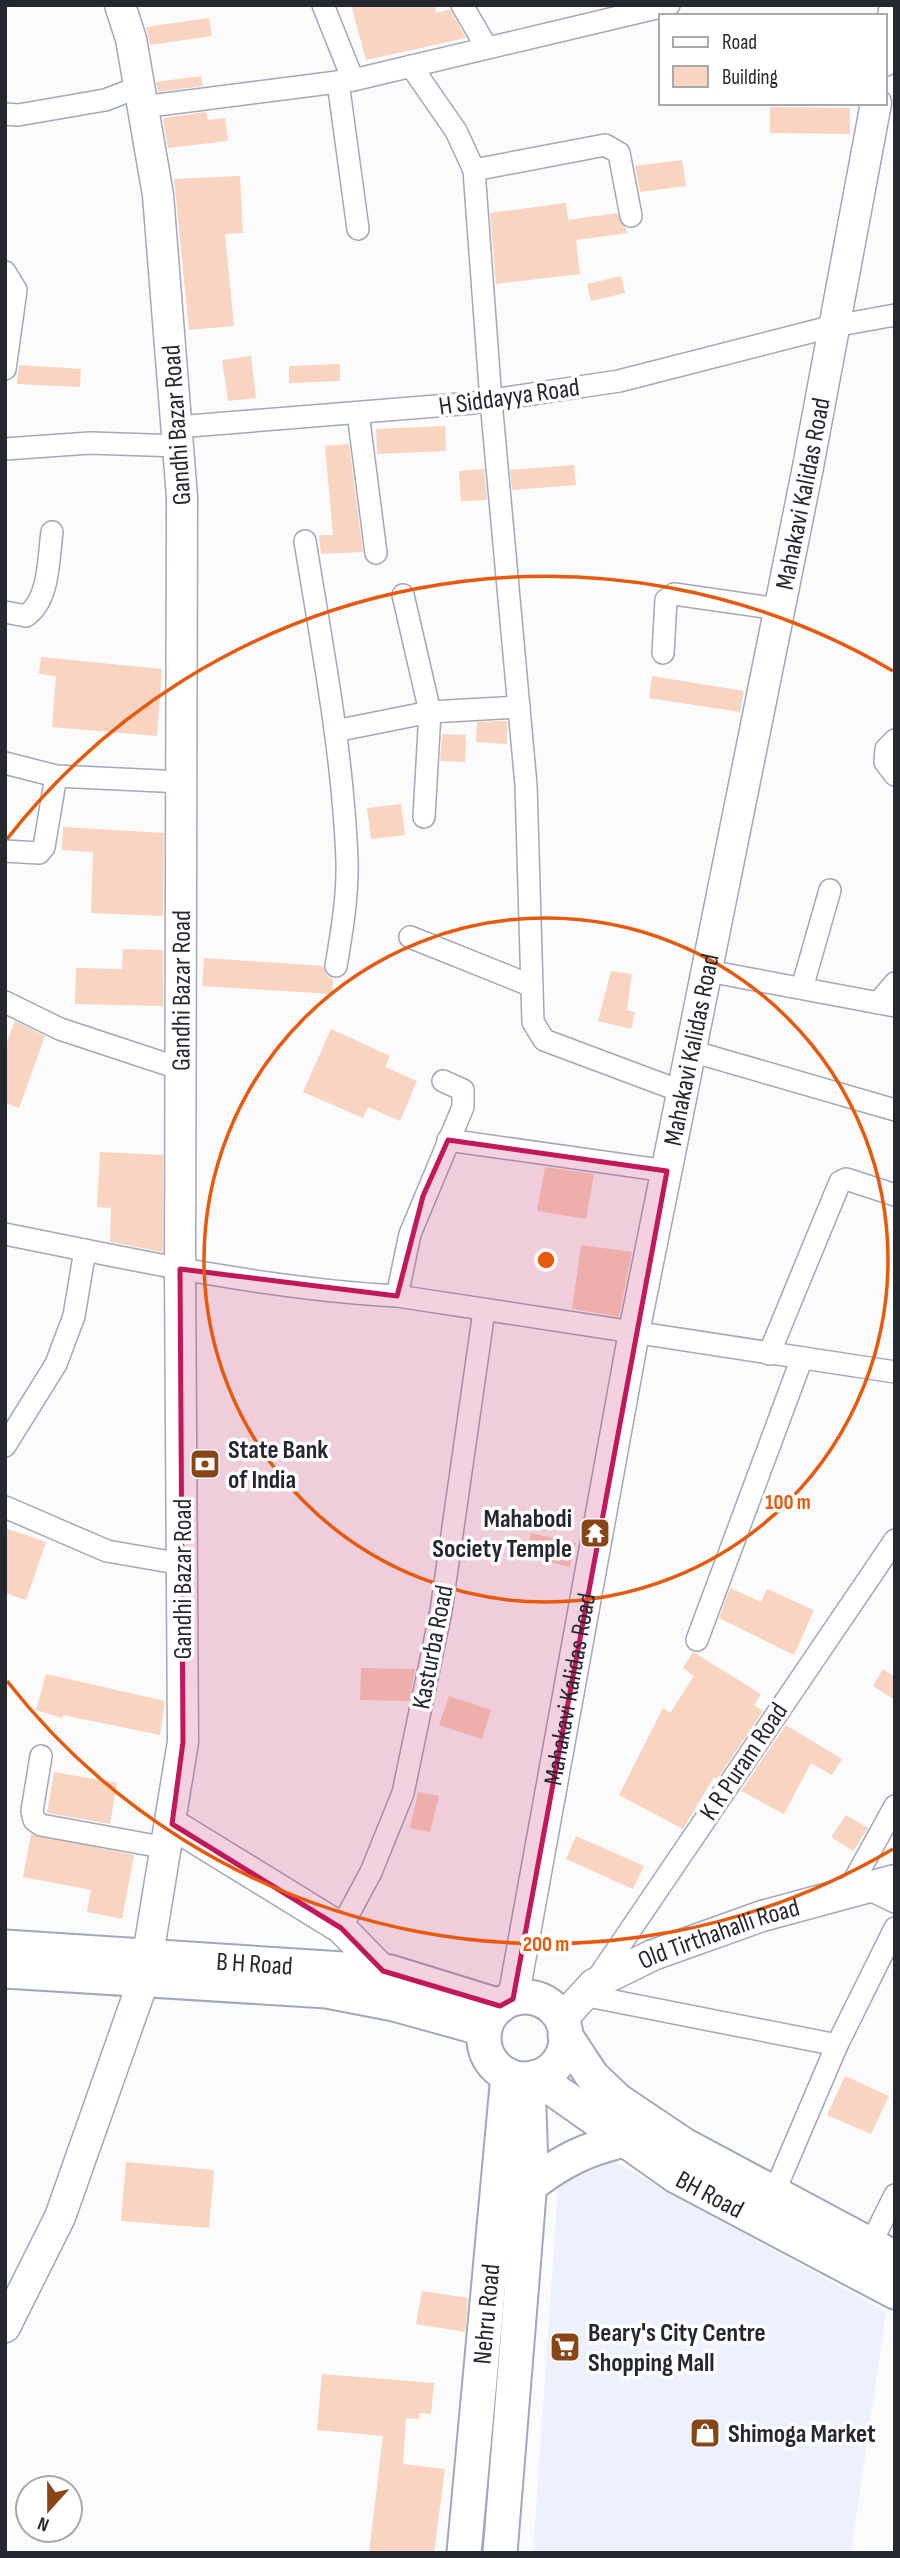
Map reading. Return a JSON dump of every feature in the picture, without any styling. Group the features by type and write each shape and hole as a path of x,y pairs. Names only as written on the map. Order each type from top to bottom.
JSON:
{"main road":[{"name":"B H Road","path":"5,1947 146,1968 383,1971 499,2011"},
{"path":"5,1971 146,1968 327,1991 394,2004 499,2011 527,1997 541,2001 553,2009 563,2027 564,2049 558,2062 524,2077 488,2057 484,2043 499,2011"},
{"name":"BH Road","path":"563,2027 593,2076 617,2100 684,2145 882,2252"},
{"name":"BH Road","path":"524,2077 625,2140 676,2176 895,2292"},
{"name":"Nehru Road","path":"500,2553 530,2186 524,2077"},
{"name":"Nehru Road","path":"464,2553 524,2077"},
{"path":"530,2186 556,2165 587,2149 625,2140"}],"street":[{"name":"Gandhi Bazar Road","path":"5,2326 60,2217 146,1968 183,1742 180,1269 183,497 158,195 131,39 120,5"},
{"path":"323,5 345,81 358,229"},
{"path":"462,5 487,48"},
{"path":"5,114 18,115 105,100 345,81 669,5"},
{"path":"886,51 895,6"},
{"path":"411,66 456,131 474,170 491,401 526,785 533,1022 544,1040 683,1092"},
{"name":"Mahakavi Kalidas Road","path":"499,2011 708,971 876,105"},
{"path":"474,170 605,145 619,153 631,216"},
{"path":"5,272 16,290 5,369"},
{"name":"H Siddayya Road","path":"5,449 178,436 491,401 619,381 834,326 895,315"},
{"path":"358,414 376,553"},
{"path":"5,612 26,616 36,609 42,598 52,532"},
{"path":"305,541 335,731 347,862 343,920 336,966"},
{"path":"663,653 666,600 674,594 779,609"},
{"path":"403,595 430,712 424,817"},
{"path":"335,731 430,712 519,708"},
{"path":"895,740 886,750 885,762 895,775"},
{"path":"5,763 56,776 182,782"},
{"path":"5,851 39,853 44,847 56,776"},
{"path":"802,988 830,890"},
{"path":"410,937 532,986"},
{"path":"708,971 886,1004 895,983"},
{"path":"5,1002 60,1029 181,1069"},
{"path":"691,1051 895,1110"},
{"path":"397,1296 410,1234 465,1096 463,1090 443,1081"},
{"path":"448,1140 667,1171"},
{"path":"769,1354 840,1182 846,1179 895,1195"},
{"path":"5,1234 180,1269 359,1294 397,1296 895,1372"},
{"path":"5,1446 56,1364 74,1316 85,1250"},
{"name":"Kasturba Road","path":"341,1928 371,1872 403,1793 441,1611 484,1311"},
{"path":"697,1640 802,1358"},
{"path":"5,1507 107,1551 182,1564"},
{"name":"K R Puram Road","path":"589,1989 895,1540"},
{"path":"41,1756 32,1811 34,1820 41,1825 169,1836 341,1928 383,1971"},
{"path":"895,1807 856,1891 895,1902"},
{"name":"Old Tirthahalli Road","path":"563,2027 589,1989 653,1955 750,1921 895,1880"},
{"path":"773,2195 837,2045 895,1928"},
{"path":"589,1989 837,2045"},
{"path":"882,2252 895,2195"}],"highlighted area":[{"path":"448,1140 667,1171 513,1999 500,2006 383,1971 341,1928 172,1824 183,1742 180,1269 397,1296 423,1196"}],"shaded area":[{"name":"Shimoga Market","path":"604,2156 886,2312 851,2553 533,2553 559,2174"}],"building":[{"path":"351,5 435,5 436,13 450,9 466,38 366,60"},
{"path":"209,18 212,36 150,45 146,27"},
{"path":"201,76 203,86 158,92 156,82"},
{"path":"770,107 850,108 850,134 770,133"},
{"path":"206,112 208,120 225,118 228,141 168,148 163,118"},
{"path":"682,160 686,186 640,192 635,166"},
{"path":"240,176 243,233 225,234 234,326 189,330 174,179"},
{"path":"566,203 568,220 617,213 628,233 576,240 580,274 496,284 490,213"},
{"path":"621,276 625,293 591,301 587,284"},
{"path":"251,356 256,398 228,401 222,360"},
{"path":"340,364 340,381 289,383 289,366"},
{"path":"19,365 81,369 80,387 17,384"},
{"path":"445,426 446,451 377,454 376,429"},
{"path":"349,444 363,552 321,554 319,535 333,535 325,446"},
{"path":"574,465 576,485 512,490 510,470"},
{"path":"484,469 487,500 461,501 459,471"},
{"path":"41,657 162,669 157,736 52,727 56,676 39,674"},
{"path":"652,676 744,691 740,712 649,698"},
{"path":"507,721 507,744 476,742 477,722"},
{"path":"442,734 466,735 465,762 440,761"},
{"path":"401,804 405,835 371,839 367,808"},
{"path":"63,827 164,833 163,916 91,913 93,852 62,850"},
{"path":"123,949 163,950 163,1006 75,1004 76,968 122,969"},
{"path":"204,958 323,966 327,976 333,979 332,994 202,986"},
{"path":"611,971 632,974 627,1010 635,1012 631,1029 598,1021"},
{"path":"15,1021 45,1036 19,1108 5,1103 5,1047"},
{"path":"331,1029 390,1056 385,1067 417,1081 400,1121 368,1107 363,1118 303,1092"},
{"path":"100,1152 163,1155 163,1252 110,1242 111,1208 97,1207"},
{"path":"545,1167 594,1174 586,1219 537,1211"},
{"path":"581,1245 632,1252 619,1317 572,1309"},
{"path":"5,1528 46,1542 26,1600 5,1593"},
{"path":"531,1533 576,1543 570,1567 525,1557"},
{"path":"730,1588 761,1602 767,1589 814,1610 794,1655 719,1618"},
{"path":"693,1652 761,1694 754,1705 763,1711 717,1779 714,1777 683,1829 619,1795 663,1708 670,1713 694,1676 683,1668"},
{"path":"361,1668 415,1669 409,1701 360,1700"},
{"path":"883,1669 895,1677 895,1700 873,1686"},
{"path":"46,1674 165,1701 160,1735 63,1715 62,1718 36,1710"},
{"path":"449,1696 491,1710 482,1739 439,1725"},
{"path":"786,1725 842,1759 832,1775 811,1763 784,1814 741,1791"},
{"path":"54,1772 117,1783 110,1824 47,1813"},
{"path":"418,1792 439,1796 430,1832 410,1828"},
{"path":"846,1815 868,1828 853,1851 831,1837"},
{"path":"31,1834 134,1855 122,1919 87,1912 91,1890 23,1877"},
{"path":"576,1836 644,1866 633,1889 566,1859"},
{"path":"845,2076 889,2096 871,2134 827,2115"},
{"path":"126,2162 214,2170 209,2228 121,2221"},
{"path":"422,2291 468,2298 465,2332 416,2324"},
{"path":"322,2374 434,2383 431,2414 419,2413 419,2419 406,2418 403,2464 445,2469 434,2553 369,2553 383,2436 317,2430"}],"place":[{"name":"State Bank of India","path":"205,1464"},
{"name":"Mahabodi Society Temple","path":"595,1533"},
{"name":"Beary's City Centre Shopping Mall","path":"565,2347"},
{"name":"Shimoga Market","path":"705,2433"}]}
